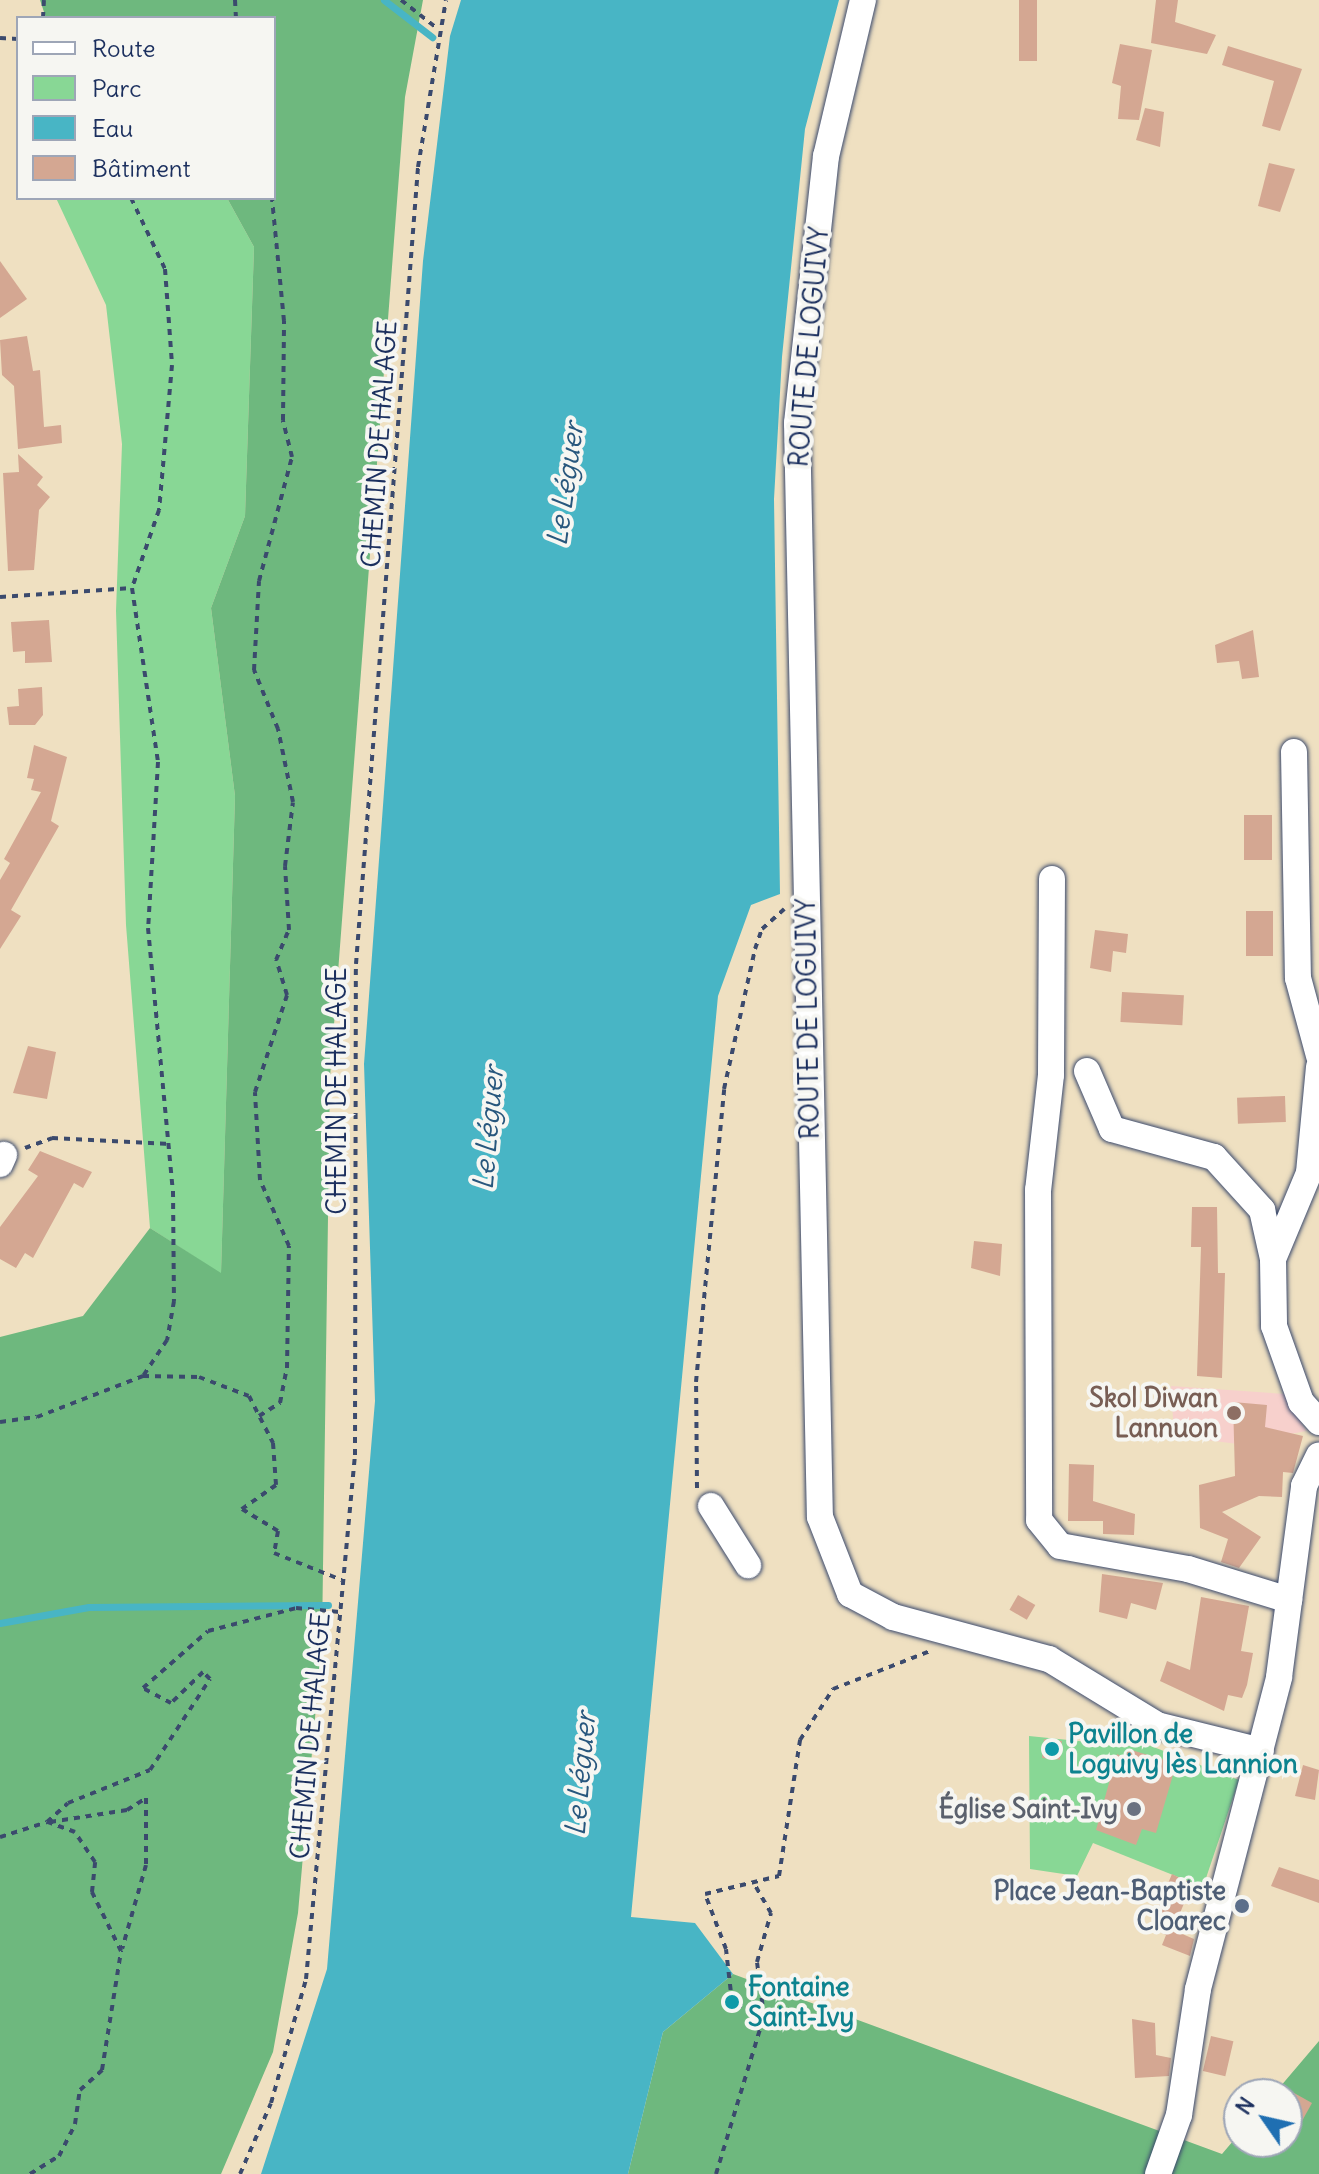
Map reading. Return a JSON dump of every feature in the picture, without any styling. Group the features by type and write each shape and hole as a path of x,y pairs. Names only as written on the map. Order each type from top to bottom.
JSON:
{"street":[{"name":"ROUTE DE LOGUIVY","path":"863,0 826,156 797,423 820,1517 850,1594 893,1617 1049,1659 1157,1725 1261,1751"},
{"path":"1294,752 1298,978 1319,1056"},
{"path":"1052,879 1051,1075 1038,1190 1039,1520 1060,1546 1188,1569 1289,1600"},
{"path":"1273,1259 1309,1173 1319,1067"},
{"path":"1087,1071 1112,1129 1214,1157 1262,1210 1273,1259 1274,1326 1301,1402 1319,1422"},
{"path":"1158,2174 1179,2115 1198,1989 1261,1751 1289,1600 1304,1486 1319,1455"},
{"path":"711,1506 748,1565"}],"path":[{"path":"401,0 438,29"},
{"name":"CHEMIN DE HALAGE","path":"240,2174 271,2103 306,1979 355,1439 356,964 418,167 438,29 446,0"},
{"path":"132,200 165,269 172,365 159,510 132,588 158,762 148,928 171,1144 174,1301 167,1340 143,1376"},
{"path":"259,1416 280,1403 287,1368 289,1246 260,1180 255,1092 287,995 276,960 289,930 285,866 293,802 278,729 254,670 259,581 292,457 283,420 284,321 272,200"},
{"path":"0,597 132,588"},
{"path":"711,1506 697,1497 696,1382 724,1089 762,929 791,905"},
{"path":"2,1160 52,1138 171,1144"},
{"path":"0,1422 37,1417 143,1376 199,1377 249,1396 273,1443 276,1485 242,1509 278,1531 274,1553 342,1580"},
{"path":"47,1822 68,1803 150,1770 210,1679 203,1672 171,1703 143,1688 208,1631 296,1608 340,1611"},
{"path":"764,2016 732,2002 726,1949 705,1894 779,1876 800,1740 833,1689 966,1638"},
{"path":"0,1837 47,1822 127,1810 146,1798 146,1865 121,1951 102,2070 80,2090 75,2124 59,2156 30,2174"},
{"path":"47,1822 75,1832 95,1862 92,1892 121,1951"},
{"path":"716,2174 764,2016 757,1962 771,1913 754,1884"}],"shaded area":[{"name":"Skol Diwan Lannuon","path":"1171,1386 1285,1394 1306,1431 1238,1444 1174,1436"}],"green space":[{"path":"40,0 423,0 405,97 330,1077 322,1638 298,1913 273,2052 221,2174 0,2174 0,1337 83,1316 150,1228 221,1273 235,796 211,608 245,516 254,247 228,200 276,200 276,16 45,16"},
{"path":"57,200 228,200 254,247 245,516 211,608 235,796 221,1274 150,1228 126,925 116,611 122,444 106,305"},
{"path":"1112,1731 1239,1780 1203,1887 1093,1843 1077,1876 1030,1869 1029,1736 1108,1744"},
{"path":"733,1974 1223,2153 1223,2158 1303,2158 1303,2078 1288,2078 1319,2041 1319,2174 628,2174 663,2032"}],"water":[{"name":"Le Léguer","path":"461,0 839,0 805,129 782,357 774,499 780,894 751,905 718,996 631,1917 695,1923 733,1974 663,2032 628,2174 261,2174 327,1969 375,1401 364,1064 423,261 450,36"}],"building":[{"path":"1019,0 1037,0 1037,61 1019,61"},
{"path":"1156,0 1178,0 1175,22 1216,35 1207,54 1151,43"},
{"path":"1120,44 1152,50 1139,120 1118,119 1121,86 1112,83"},
{"path":"1228,46 1302,69 1280,131 1262,126 1274,81 1222,65"},
{"path":"1145,108 1164,112 1160,147 1136,140"},
{"path":"1269,163 1295,169 1280,212 1258,206"},
{"path":"0,261 27,299 0,318"},
{"path":"27,336 33,371 40,370 44,427 61,425 62,443 18,449 14,386 2,375 0,340"},
{"path":"18,454 43,477 37,485 50,497 39,510 34,570 8,571 3,473 19,472"},
{"path":"49,620 52,662 25,663 25,651 13,652 11,622"},
{"path":"1253,630 1259,677 1242,679 1239,661 1217,663 1215,645"},
{"path":"42,687 43,715 35,725 9,725 7,707 19,706 18,689"},
{"path":"34,745 67,757 51,821 59,826 11,910 21,916 0,949 0,880 10,863 4,859 41,792 31,790 34,779 27,778"},
{"path":"1244,815 1272,815 1272,860 1244,860"},
{"path":"1246,911 1273,911 1273,956 1246,956"},
{"path":"1095,930 1128,934 1126,953 1113,951 1111,972 1090,968"},
{"path":"1122,992 1184,995 1182,1025 1120,1022"},
{"path":"28,1046 56,1052 47,1099 13,1093"},
{"path":"1285,1096 1286,1122 1238,1124 1237,1098"},
{"path":"40,1151 92,1172 83,1188 74,1183 33,1258 25,1253 16,1268 0,1259 0,1227 38,1176 28,1170"},
{"path":"1192,1207 1217,1207 1218,1273 1225,1273 1222,1378 1197,1376 1201,1247 1191,1247"},
{"path":"974,1241 1002,1244 1000,1276 971,1268"},
{"path":"1233,1402 1267,1405 1265,1427 1303,1436 1293,1473 1283,1472 1282,1497 1259,1496 1222,1512 1261,1537 1239,1568 1221,1562 1228,1539 1200,1528 1199,1485 1235,1476"},
{"path":"1069,1464 1094,1465 1093,1501 1135,1514 1134,1535 1103,1534 1103,1521 1068,1521"},
{"path":"1102,1574 1163,1583 1156,1610 1131,1603 1127,1619 1099,1612"},
{"path":"1018,1595 1035,1605 1027,1620 1010,1610"},
{"path":"1201,1597 1249,1606 1241,1651 1253,1653 1247,1685 1242,1698 1228,1695 1224,1711 1160,1681 1167,1661 1190,1670"},
{"name":"Pavillon de Loguivy lès Lannion","path":"1044,1739 1062,1741 1060,1760 1042,1758"},
{"name":"Église Saint-Ivy","path":"1128,1749 1165,1760 1163,1770 1173,1775 1156,1833 1142,1829 1136,1845 1096,1830 1117,1754 1125,1758"},
{"path":"1303,1765 1319,1770 1315,1800 1295,1796"},
{"path":"1279,1867 1319,1880 1319,1903 1271,1886"},
{"path":"1172,1874 1192,1884 1173,1930 1194,1939 1190,1956 1162,1945 1166,1935 1149,1928"},
{"path":"1132,2019 1155,2023 1156,2055 1171,2058 1169,2076 1135,2078"},
{"path":"1211,2036 1233,2041 1225,2076 1203,2071"},
{"path":"1303,2098 1312,2103 1303,2119"}],"waterway":[{"path":"384,0 432,37"},
{"path":"0,1623 89,1607 328,1605"}],"place":[{"name":"Skol Diwan Lannuon","path":"1234,1413"},
{"name":"Pavillon de Loguivy lès Lannion","path":"1052,1749"},
{"name":"Église Saint-Ivy","path":"1134,1809"},
{"name":"Place Jean-Baptiste Cloarec","path":"1242,1906"},
{"name":"Fontaine Saint-Ivy","path":"732,2002"}]}
